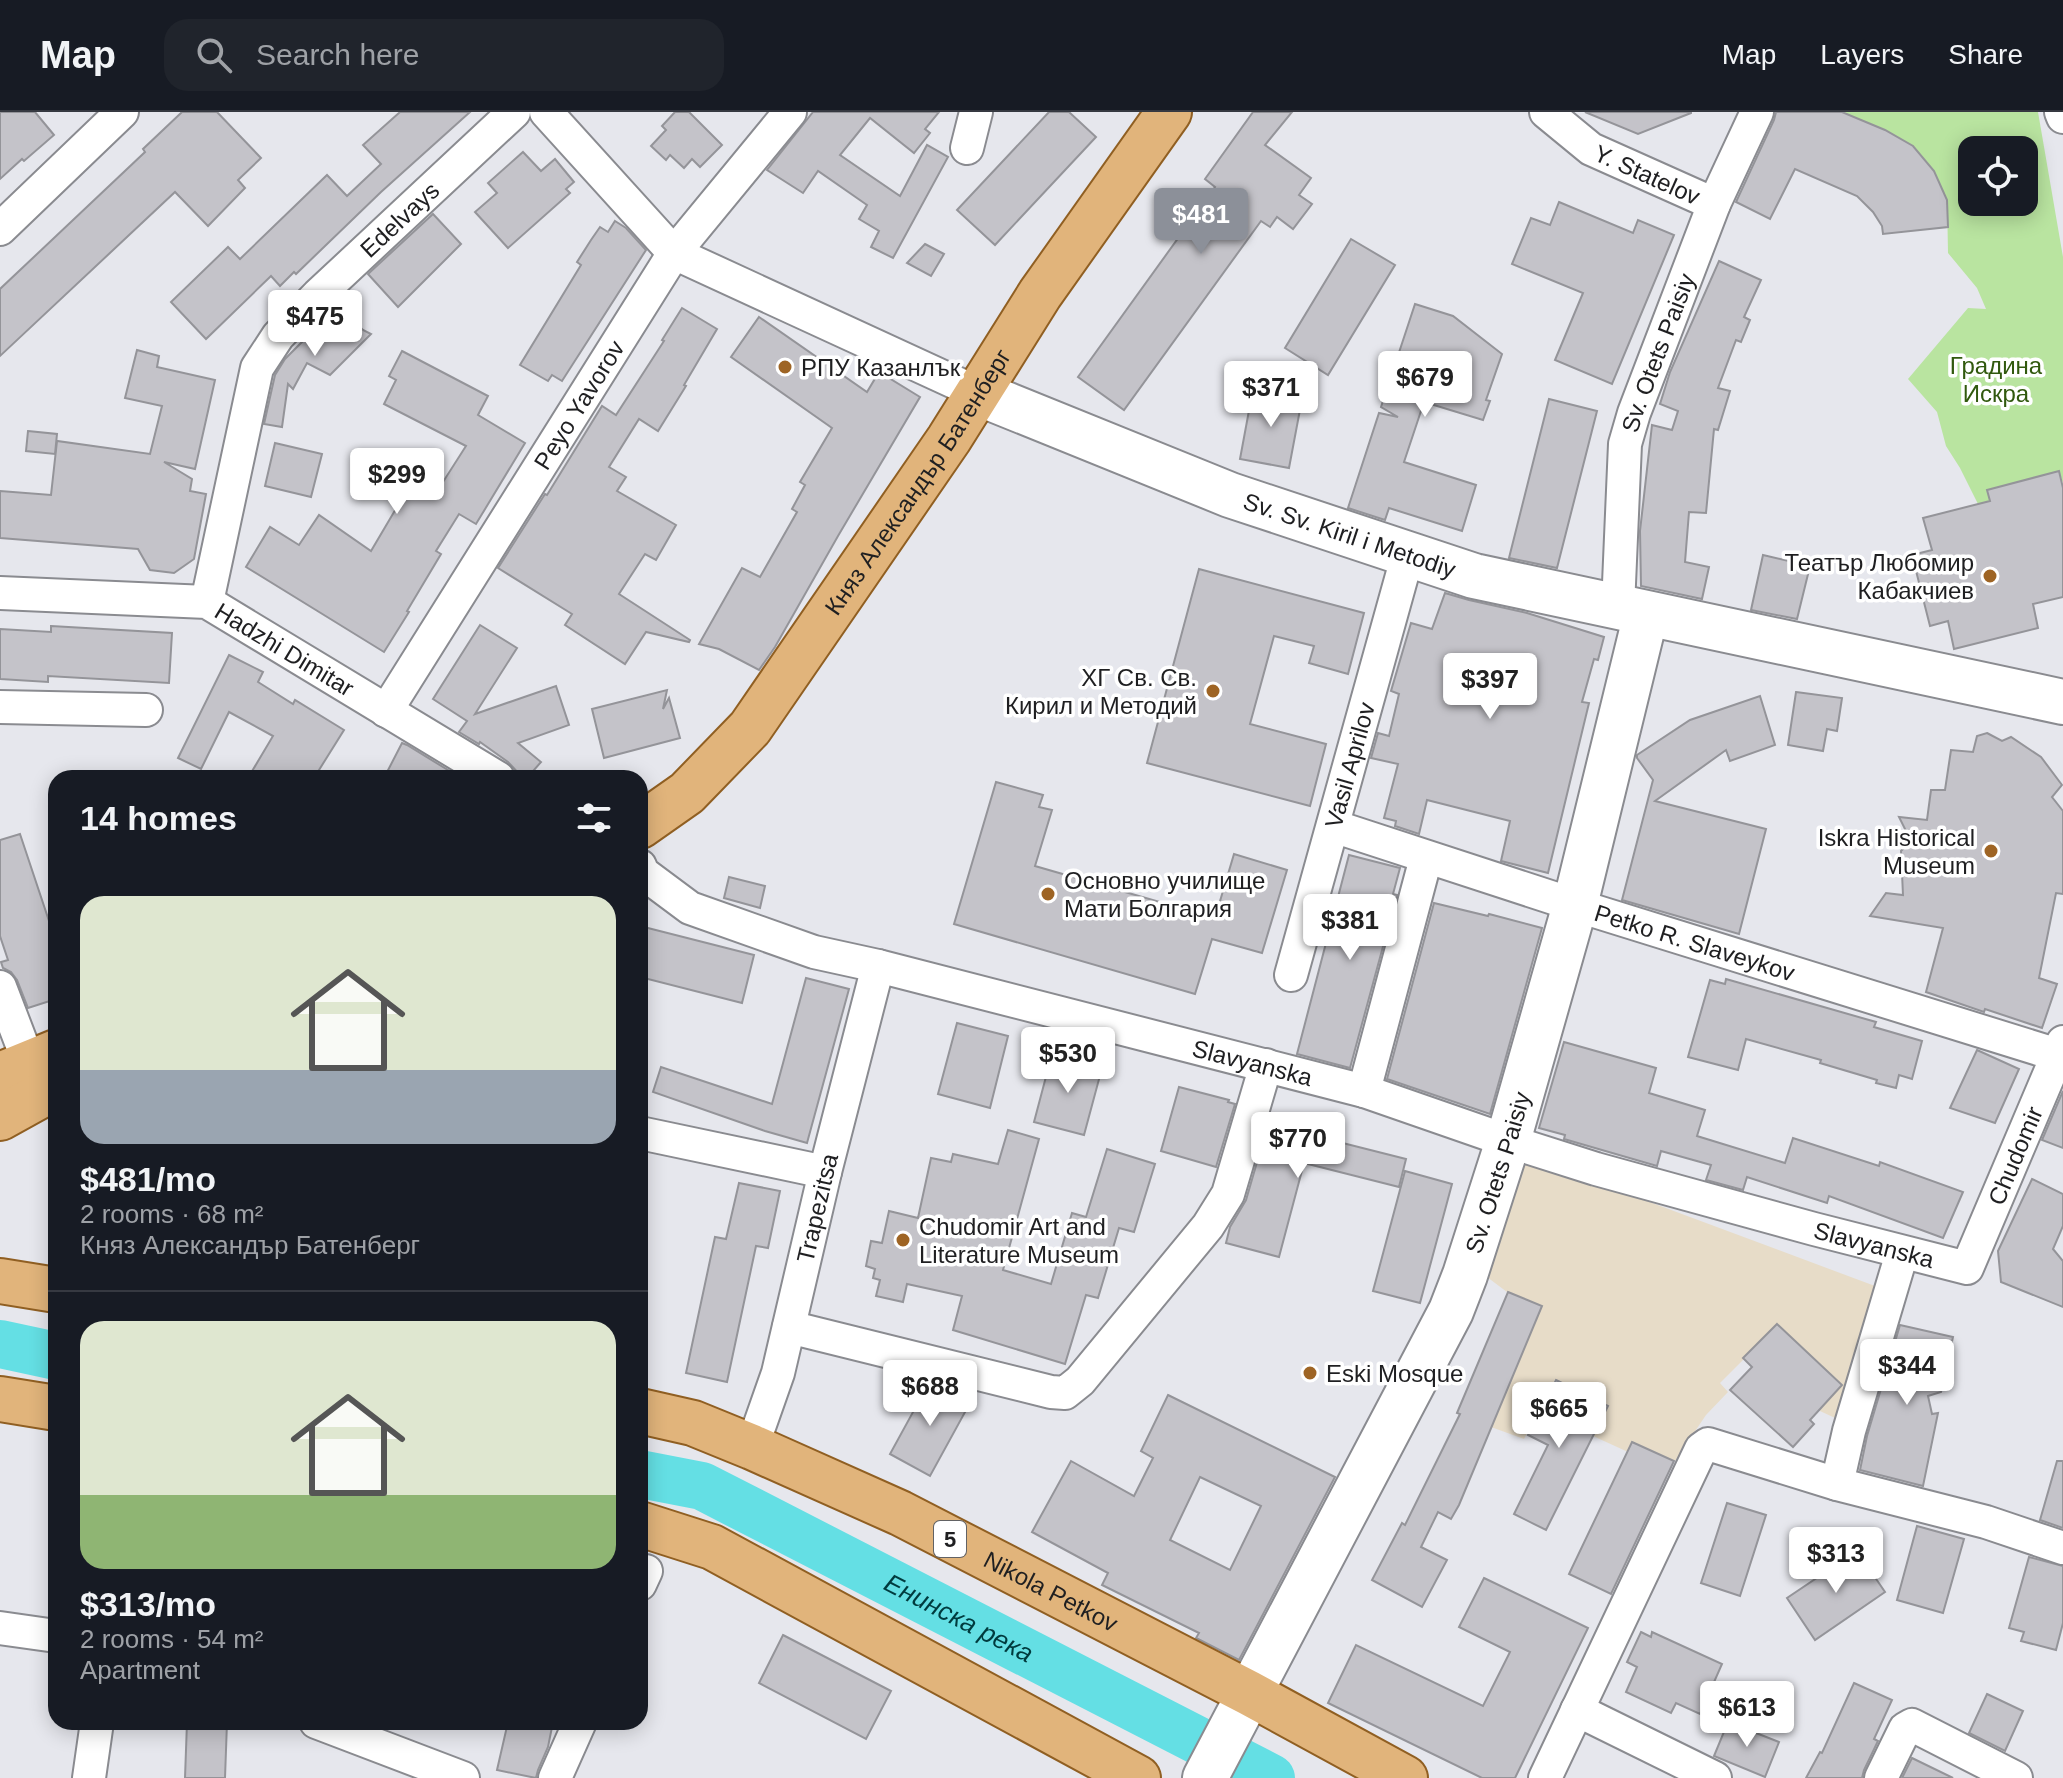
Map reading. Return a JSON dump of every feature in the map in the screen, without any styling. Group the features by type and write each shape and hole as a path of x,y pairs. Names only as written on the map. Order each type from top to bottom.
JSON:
{"main road":[{"name":"Княз Александър Батенберг","path":"648,820 687,793 750,728 949,439 1040,294 1169,112"},
{"path":"0,1118 35,1069"},
{"path":"0,1281 48,1289"},
{"path":"0,1399 48,1407"},
{"name":"Nikola Petkov","path":"648,1413 693,1423 900,1513 1244,1702 1405,1778"},
{"path":"648,1527 712,1547 1138,1778"}],"street":[{"path":"0,229 122,112"},
{"name":"Edelvays","path":"207,602 257,368 278,336 318,295 514,112"},
{"path":"546,112 674,253"},
{"name":"Peyo Yavorov","path":"386,711 674,253 790,112"},
{"path":"967,148 976,112"},
{"name":"Y. Statelov","path":"1546,112 1591,149 1714,204"},
{"name":"Sv. Otets Paisiy","path":"1205,1778 1451,1311 1465,1275 1508,1141 1575,905 1632,610 1625,444 1714,204 1757,112"},
{"name":"Sv. Sv. Kiril i Metodiy","path":"674,253 978,393 1230,495 1474,576 2063,702"},
{"name":"Vasil Aprilov","path":"1291,975 1408,554"},
{"name":"Hadzhi Dimitar","path":"0,593 207,602 485,770"},
{"path":"0,707 146,710"},
{"name":"Petko R. Slaveykov","path":"1333,826 1575,905 2060,1048"},
{"path":"1364,1091 1426,858"},
{"name":"Slavyanska","path":"648,877 690,908 814,952 1364,1091 1596,1169 1967,1268"},
{"name":"Trapezitsa","path":"752,1447 778,1373 878,966"},
{"path":"0,987 35,1069"},
{"name":"Chudomir","path":"1967,1268 2060,1048"},
{"path":"789,1327 1065,1393 1080,1381 1208,1226 1228,1194 1266,1065"},
{"path":"648,1135 825,1172"},
{"path":"1837,1484 1849,1431 1902,1253"},
{"path":"1545,1778 1701,1449 1708,1444 1837,1484 1986,1522 2063,1548"},
{"path":"0,1628 48,1635"},
{"path":"1577,1710 1715,1778"},
{"path":"1881,1778 1905,1729 1912,1725 2016,1778"},
{"path":"89,1778 96,1730"},
{"path":"337,1730 463,1778"},
{"path":"555,1778 576,1730"}],"shaded area":[{"path":"1518,1153 1875,1286 1848,1424 1820,1411 1754,1349 1720,1383 1728,1392 1706,1415 1675,1461 1633,1442 1628,1452 1593,1436 1608,1406 1555,1380 1524,1439 1491,1427 1542,1306 1507,1292 1487,1277"}],"green space":[{"name":"Градина Искра","path":"1842,112 2038,112 2063,257 2063,483 2059,471 1988,490 1990,501 1978,504 1946,446 1937,412 1908,379 1968,308 1986,309 1977,288 1948,253 1947,200 1934,171 1913,146"}],"building":[{"path":"0,112 35,112 54,135 0,179"},
{"path":"182,112 217,112 261,158 238,180 245,188 208,226 175,192 0,356 0,289 145,152 143,149"},
{"path":"400,112 470,112 296,274 294,272 280,286 271,276 206,339 171,302 228,247 240,259 327,175 347,196 381,164 363,145"},
{"path":"675,112 689,112 722,145 700,167 692,159 684,168 670,155 666,160 651,146 666,130 662,126"},
{"path":"813,112 939,112 925,129 930,133 914,153 870,118 840,155 900,196 927,145 948,157 893,258 871,247 879,231 859,219 867,205 818,171 803,193 767,170"},
{"path":"1049,112 1069,112 1096,137 995,245 957,210"},
{"path":"1253,112 1292,112 1265,145 1311,178 1299,195 1312,204 1293,229 1277,217 1270,227 1261,221 1124,410 1078,377 1215,187 1205,179"},
{"path":"1585,112 1691,112 1691,113 1638,134"},
{"path":"1776,112 1842,112 1913,146 1934,171 1947,200 1948,227 1883,234 1882,226 1873,212 1857,196 1795,169 1770,219 1736,202"},
{"path":"523,152 541,171 555,159 574,182 566,189 570,193 508,248 475,212 497,193 488,183"},
{"path":"1559,202 1633,233 1638,220 1674,235 1612,384 1555,360 1583,293 1512,264 1531,218 1550,225"},
{"path":"433,214 461,244 398,307 368,274"},
{"path":"615,221 626,228 646,250 562,381 552,375 548,381 520,365 581,265 577,262 591,240 600,227 608,232"},
{"path":"1351,239 1395,265 1328,375 1285,348"},
{"path":"925,244 944,254 931,276 907,263"},
{"path":"1719,261 1761,280 1744,317 1750,320 1741,342 1736,340 1718,388 1730,391 1718,430 1714,429 1706,513 1689,512 1685,562 1709,567 1702,599 1641,586 1640,531 1652,425 1672,430 1678,411 1660,404 1670,372"},
{"path":"1415,304 1453,316 1502,354 1486,400 1490,401 1483,420 1424,402 1404,462 1476,485 1462,531 1389,508 1385,520 1348,508 1379,413 1398,417 1381,407"},
{"path":"338,306 371,334 330,375 307,363 293,389 288,384 282,427 264,424 275,375 285,359"},
{"path":"682,308 717,329 658,431 639,419 609,467 626,477 617,491 676,525 656,560 645,554 619,594 690,640 646,632 625,664 565,625 572,614 498,568 602,406 616,415"},
{"path":"759,317 867,392 879,372 920,397 759,670 719,649 699,644 742,568 760,577 797,512 792,509 805,485 800,482 832,428 731,357"},
{"path":"137,350 159,356 157,367 215,380 195,469 164,462 192,479 190,491 206,494 194,559 174,573 150,570 138,549 0,538 0,491 51,495 57,441 150,454 162,406 125,398"},
{"path":"402,351 488,396 478,415 525,443 476,524 459,514 436,551 441,554 384,652 246,567 270,527 299,545 319,515 371,551 420,468 443,482 466,446 384,404 396,380 389,376"},
{"path":"1253,389 1302,399 1289,468 1240,459"},
{"path":"1549,399 1597,411 1557,568 1509,558"},
{"path":"28,431 57,434 55,454 26,451"},
{"path":"275,443 322,454 311,497 265,486"},
{"name":"Театър Любомир Кабакчиев","path":"2059,471 2063,488 2063,597 2033,604 2038,628 1954,649 1948,621 1930,626 1912,555 1932,550 1923,518 1990,501 1987,490"},
{"path":"1763,555 1810,566 1797,619 1751,610"},
{"name":"ХГ Св. Св. Кирил и Методий","path":"1199,569 1364,613 1348,674 1309,663 1314,646 1274,636 1250,724 1326,744 1310,806 1147,763"},
{"path":"1445,593 1527,613 1604,637 1598,660 1594,659 1582,702 1589,703 1548,873 1501,861 1510,821 1427,800 1419,834 1395,826 1396,821 1384,818 1398,764 1371,758 1378,733 1389,736 1399,694 1391,691 1411,623 1432,629"},
{"path":"480,625 517,648 475,714 556,686 569,725 518,743 541,762 534,770 516,770 480,742 459,732 467,721 433,699"},
{"path":"51,626 172,633 169,683 48,676 48,682 0,679 0,629 51,632"},
{"path":"229,655 263,672 258,682 344,730 319,770 253,770 273,736 229,712 201,769 178,758"},
{"path":"667,690 663,709 669,698 680,738 604,758 592,709"},
{"path":"1796,692 1842,698 1837,731 1827,729 1823,751 1788,745"},
{"path":"1760,696 1775,745 1730,761 1726,750 1655,801 1766,829 1739,934 1622,900 1653,780 1637,755 1690,720"},
{"path":"1987,733 2002,741 2011,737 2041,757 2062,785 2052,797 2063,811 2063,894 2056,893 2039,978 2057,984 2042,1028 1926,992 1943,928 1870,916 1886,893 1903,895 1901,851 1911,841 1899,817 1927,820 1931,790 1945,790 1951,750 1973,752 1977,736"},
{"path":"402,743 448,770 388,770"},
{"name":"Основно училище Мати Болгария","path":"996,782 1043,795 1039,807 1052,810 1035,866 1215,918 1234,854 1287,870 1262,953 1212,939 1195,994 954,924"},
{"path":"20,834 48,918 48,1002 28,1008 17,980 3,968 1,962 8,960 0,936 0,840"},
{"path":"1349,855 1400,868 1393,894 1397,895 1350,1068 1297,1054"},
{"path":"729,877 765,886 760,908 724,898"},
{"path":"1434,903 1542,928 1490,1114 1387,1079"},
{"path":"648,928 754,955 742,1003 648,979"},
{"path":"806,978 849,989 807,1143 653,1092 661,1067 772,1104"},
{"path":"1726,979 1876,1022 1874,1027 1922,1041 1912,1079 1899,1075 1896,1088 1820,1063 1821,1060 1746,1039 1738,1070 1688,1057 1710,980 1725,984"},
{"path":"957,1023 1008,1036 990,1108 938,1094"},
{"path":"1564,1042 1656,1068 1649,1093 1705,1110 1697,1136 1785,1163 1793,1138 1879,1166 1880,1162 1963,1192 1943,1238 1829,1196 1827,1203 1747,1177 1743,1190 1706,1180 1711,1165 1661,1151 1657,1166 1564,1139 1565,1135 1539,1128"},
{"path":"1977,1050 2019,1069 1995,1123 1950,1108"},
{"path":"1052,1054 1102,1068 1084,1135 1034,1122"},
{"path":"1179,1087 1235,1104 1216,1167 1161,1151"},
{"path":"2063,1091 2063,1148 2042,1140"},
{"path":"1271,1114 1314,1125 1311,1135 1406,1159 1399,1187 1304,1163 1279,1257 1226,1243 1230,1227 1246,1200"},
{"path":"1008,1130 1039,1139 1003,1270 1051,1284 1072,1213 1086,1217 1107,1149 1155,1164 1134,1232 1119,1228 1098,1298 1086,1295 1065,1364 953,1330 962,1296 907,1284 903,1302 876,1296 880,1280 873,1278 875,1269 866,1266 871,1241 882,1243 889,1211 918,1218 931,1158 951,1162 953,1154 998,1164"},
{"path":"1405,1171 1452,1184 1420,1303 1373,1291"},
{"path":"2032,1179 2063,1194 2063,1226 2053,1249 2063,1261 2063,1307 2001,1282 1998,1251"},
{"path":"739,1183 780,1191 768,1248 756,1246 727,1382 686,1373 715,1237 726,1239"},
{"path":"1508,1292 1542,1306 1459,1505 1451,1519 1438,1512 1421,1547 1447,1560 1422,1607 1372,1580 1402,1523 1405,1525 1460,1414 1457,1413"},
{"path":"1777,1324 1842,1385 1810,1420 1814,1424 1793,1447 1730,1390 1752,1367 1743,1358"},
{"path":"1900,1325 1953,1337 1941,1392 1928,1396 1932,1414 1938,1413 1923,1486 1860,1470"},
{"path":"1556,1380 1608,1406 1546,1530 1514,1514 1548,1445 1528,1435"},
{"path":"930,1381 970,1403 930,1476 890,1454"},
{"path":"1168,1395 1335,1477 1239,1660 1196,1638 1199,1633 1102,1585 1108,1573 1032,1532 1071,1461 1134,1496 1153,1458 1141,1451","holes":["1200,1477 1261,1506 1230,1570 1170,1540"]},
{"path":"1632,1442 1674,1461 1611,1594 1569,1574"},
{"path":"2057,1461 2063,1461 2063,1528 2040,1520"},
{"path":"1727,1503 1766,1515 1740,1596 1701,1583"},
{"path":"1917,1526 1964,1539 1943,1613 1897,1600"},
{"path":"1857,1551 1885,1592 1815,1640 1787,1598"},
{"path":"2029,1557 2063,1566 2063,1623 2056,1650 2021,1641 2024,1632 2009,1628"},
{"path":"1484,1578 1588,1628 1515,1778 1482,1778 1328,1703 1356,1645 1483,1706 1510,1652 1459,1627"},
{"path":"1641,1632 1651,1637 1652,1632 1722,1664 1700,1714 1676,1703 1671,1713 1626,1692 1637,1667 1627,1662"},
{"path":"783,1635 891,1691 866,1739 759,1683"},
{"path":"1854,1683 1892,1700 1874,1739 1878,1741 1862,1778 1806,1778 1822,1753"},
{"path":"1987,1694 2023,1711 2005,1751 1969,1733"},
{"path":"1728,1722 1779,1742 1765,1777 1714,1756"},
{"path":"187,1730 227,1730 225,1778 185,1778"},
{"path":"506,1730 551,1730 536,1778 497,1770"},
{"path":"1912,1758 1953,1778 1902,1778"}],"waterway":[{"name":"Енинска река","path":"0,1344 48,1354"},
{"name":"Енинска река","path":"648,1476 702,1486 1271,1778"}],"place":[{"name":"РПУ Казанлък","path":"785,367"},
{"name":"Театър Любомир Кабакчиев","path":"1990,576"},
{"name":"ХГ Св. Св. Кирил и Методий","path":"1213,691"},
{"name":"Iskra Historical Museum","path":"1991,851"},
{"name":"Основно училище Мати Болгария","path":"1048,894"},
{"name":"Chudomir Art and Literature Museum","path":"903,1240"},
{"name":"Eski Mosque","path":"1310,1373"}]}
